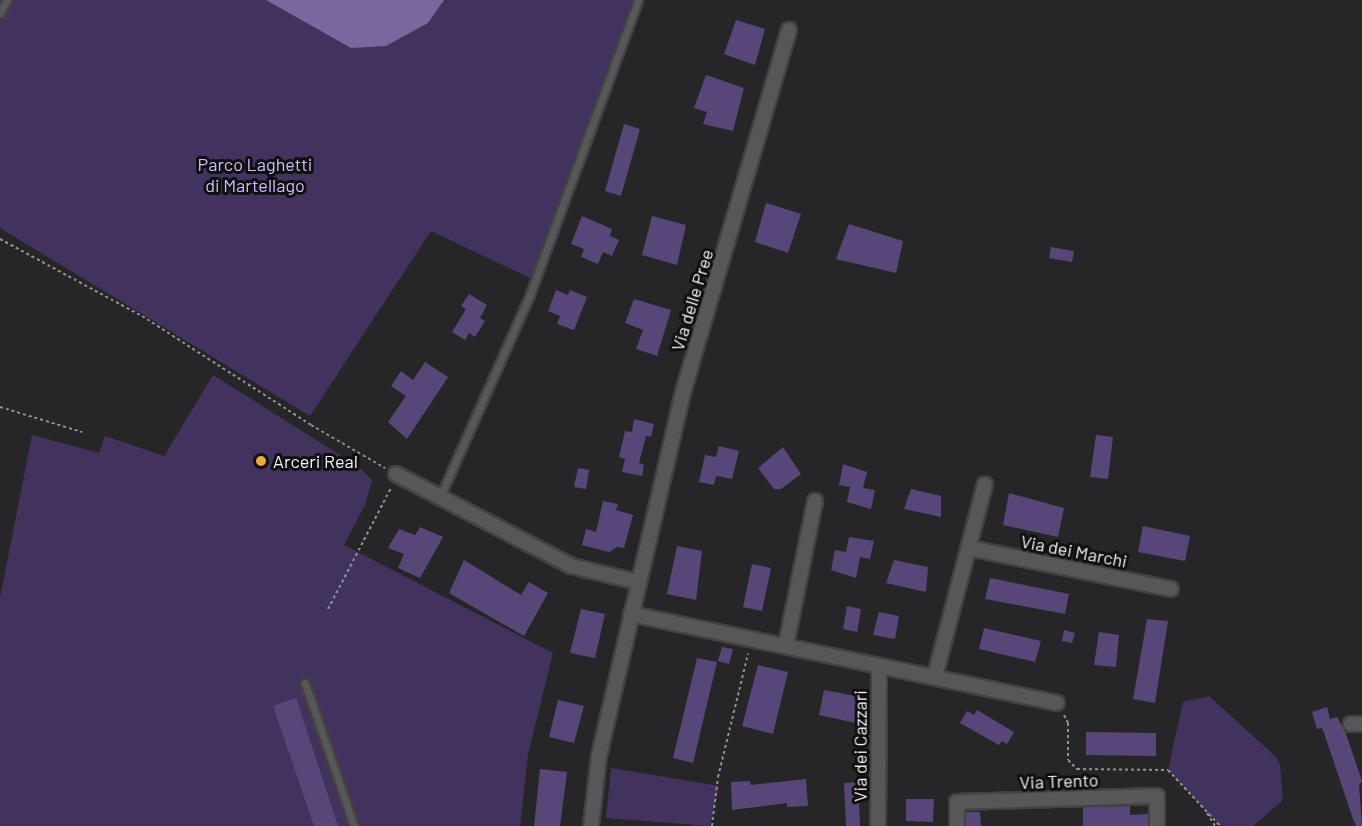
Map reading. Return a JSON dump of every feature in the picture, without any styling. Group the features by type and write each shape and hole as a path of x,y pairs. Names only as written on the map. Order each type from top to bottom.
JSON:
{"street":[{"name":"Via delle Pree","path":"591,826 599,756 684,389 789,30"},
{"path":"398,476 571,566 638,582"},
{"path":"935,676 986,484"},
{"path":"786,645 815,501"},
{"name":"Via dei Marchi","path":"969,548 1171,589"},
{"path":"631,614 1056,702"},
{"name":"Via dei Cazzari","path":"878,826 879,666"},
{"name":"Via Trento","path":"957,826 957,802 1157,796 1157,826"}],"lane":[{"path":"0,13 8,0"},
{"path":"439,499 529,297 638,0"},
{"path":"305,683 354,826"}],"path":[{"path":"0,239 142,316 310,425 398,476 388,490 328,609"},
{"path":"0,407 82,432"},
{"path":"712,826 718,777 750,648"},
{"path":"1056,702 1068,723 1068,760 1077,769 1168,770 1220,826"},
{"path":"1202,807 1215,826"}],"green space":[{"name":"Parco Laghetti di Martellago","path":"0,0 634,0 615,63 532,279 431,231 310,416 0,228"},
{"path":"213,375 359,467 372,480 365,505 344,545 553,653 528,754 520,826 0,826 0,598 32,435 99,453 105,436 164,456"},
{"path":"1209,696 1276,757 1280,765 1283,800 1253,826 1220,826 1168,770 1183,702"},
{"path":"611,768 719,786 710,826 606,818"}],"shaded area":[{"path":"266,0 444,0 428,23 386,46 351,48"}],"building":[{"path":"736,20 765,29 755,65 724,54"},
{"path":"706,75 744,88 733,131 703,124 707,112 694,108"},
{"path":"624,124 640,129 621,196 605,191"},
{"path":"766,203 801,214 788,253 755,242"},
{"path":"582,216 612,229 610,236 619,240 612,256 603,252 598,264 581,257 584,249 571,244"},
{"path":"652,216 686,225 677,265 642,255"},
{"path":"849,224 903,241 896,273 836,259"},
{"path":"1051,247 1074,251 1072,262 1049,258"},
{"path":"556,290 568,295 570,290 587,297 574,330 557,324 560,316 548,311"},
{"path":"469,294 487,305 480,318 485,321 475,337 469,333 465,340 452,332 466,309 461,306"},
{"path":"634,299 671,310 657,356 636,349 643,330 625,323"},
{"path":"425,362 448,377 407,439 388,422 406,396 391,386 401,371 413,380"},
{"path":"634,419 654,424 651,437 646,436 639,463 644,465 642,476 622,472 625,459 619,457 625,431 632,432"},
{"path":"1096,435 1113,437 1108,479 1090,477"},
{"path":"719,446 739,451 732,479 716,476 714,485 699,482 705,455 716,457"},
{"path":"783,447 801,474 781,489 774,489 758,468"},
{"path":"843,464 867,472 863,488 875,490 871,509 847,502 850,487 839,485"},
{"path":"578,468 589,470 586,489 574,487"},
{"path":"911,489 941,496 941,517 904,509"},
{"path":"1009,493 1064,508 1058,537 1003,525"},
{"path":"603,501 618,504 616,510 633,515 624,548 617,547 609,552 582,545 586,529 596,532"},
{"path":"1143,526 1190,536 1185,561 1138,552"},
{"path":"420,527 443,537 420,578 398,568 404,554 388,548 399,529 415,535"},
{"path":"849,537 874,541 870,559 860,557 856,578 831,570 835,550 846,552"},
{"path":"677,546 702,551 696,600 667,594"},
{"path":"464,560 521,595 529,582 548,593 524,636 449,593"},
{"path":"894,560 928,567 926,592 886,583"},
{"path":"752,564 771,568 762,611 743,607"},
{"path":"990,578 1069,594 1065,614 985,599"},
{"path":"847,606 861,609 857,632 843,629"},
{"path":"581,609 605,614 595,658 570,653"},
{"path":"879,612 899,616 895,639 873,635"},
{"path":"1147,619 1168,621 1155,703 1133,699"},
{"path":"984,628 1041,641 1035,662 979,649"},
{"path":"1064,630 1075,633 1072,643 1062,641"},
{"path":"1099,632 1119,635 1116,667 1094,665"},
{"path":"722,647 733,649 729,664 718,661"},
{"path":"697,658 717,662 693,763 673,758"},
{"path":"758,665 788,672 773,734 742,726"},
{"path":"824,690 861,697 856,723 819,715"},
{"path":"296,698 338,826 314,826 273,706"},
{"path":"558,700 584,706 574,743 549,737"},
{"path":"1327,707 1330,719 1337,717 1345,731 1362,781 1359,785 1362,826 1356,826 1324,733 1322,728 1317,729 1312,712"},
{"path":"977,710 1014,732 1007,744 1002,741 999,745 960,723 967,711 974,715"},
{"path":"1086,732 1156,733 1156,756 1086,755"},
{"path":"540,769 567,772 560,826 534,826"},
{"path":"806,779 808,806 787,807 787,803 732,810 731,782 750,781 751,785"},
{"path":"858,782 860,826 846,826 844,783"},
{"path":"906,799 934,799 933,822 906,821"},
{"path":"1130,806 1130,815 1148,814 1148,826 1083,826 1083,807"},
{"path":"966,812 980,812 981,826 966,826"}],"place":[{"name":"Arceri Real","path":"261,461"}]}
